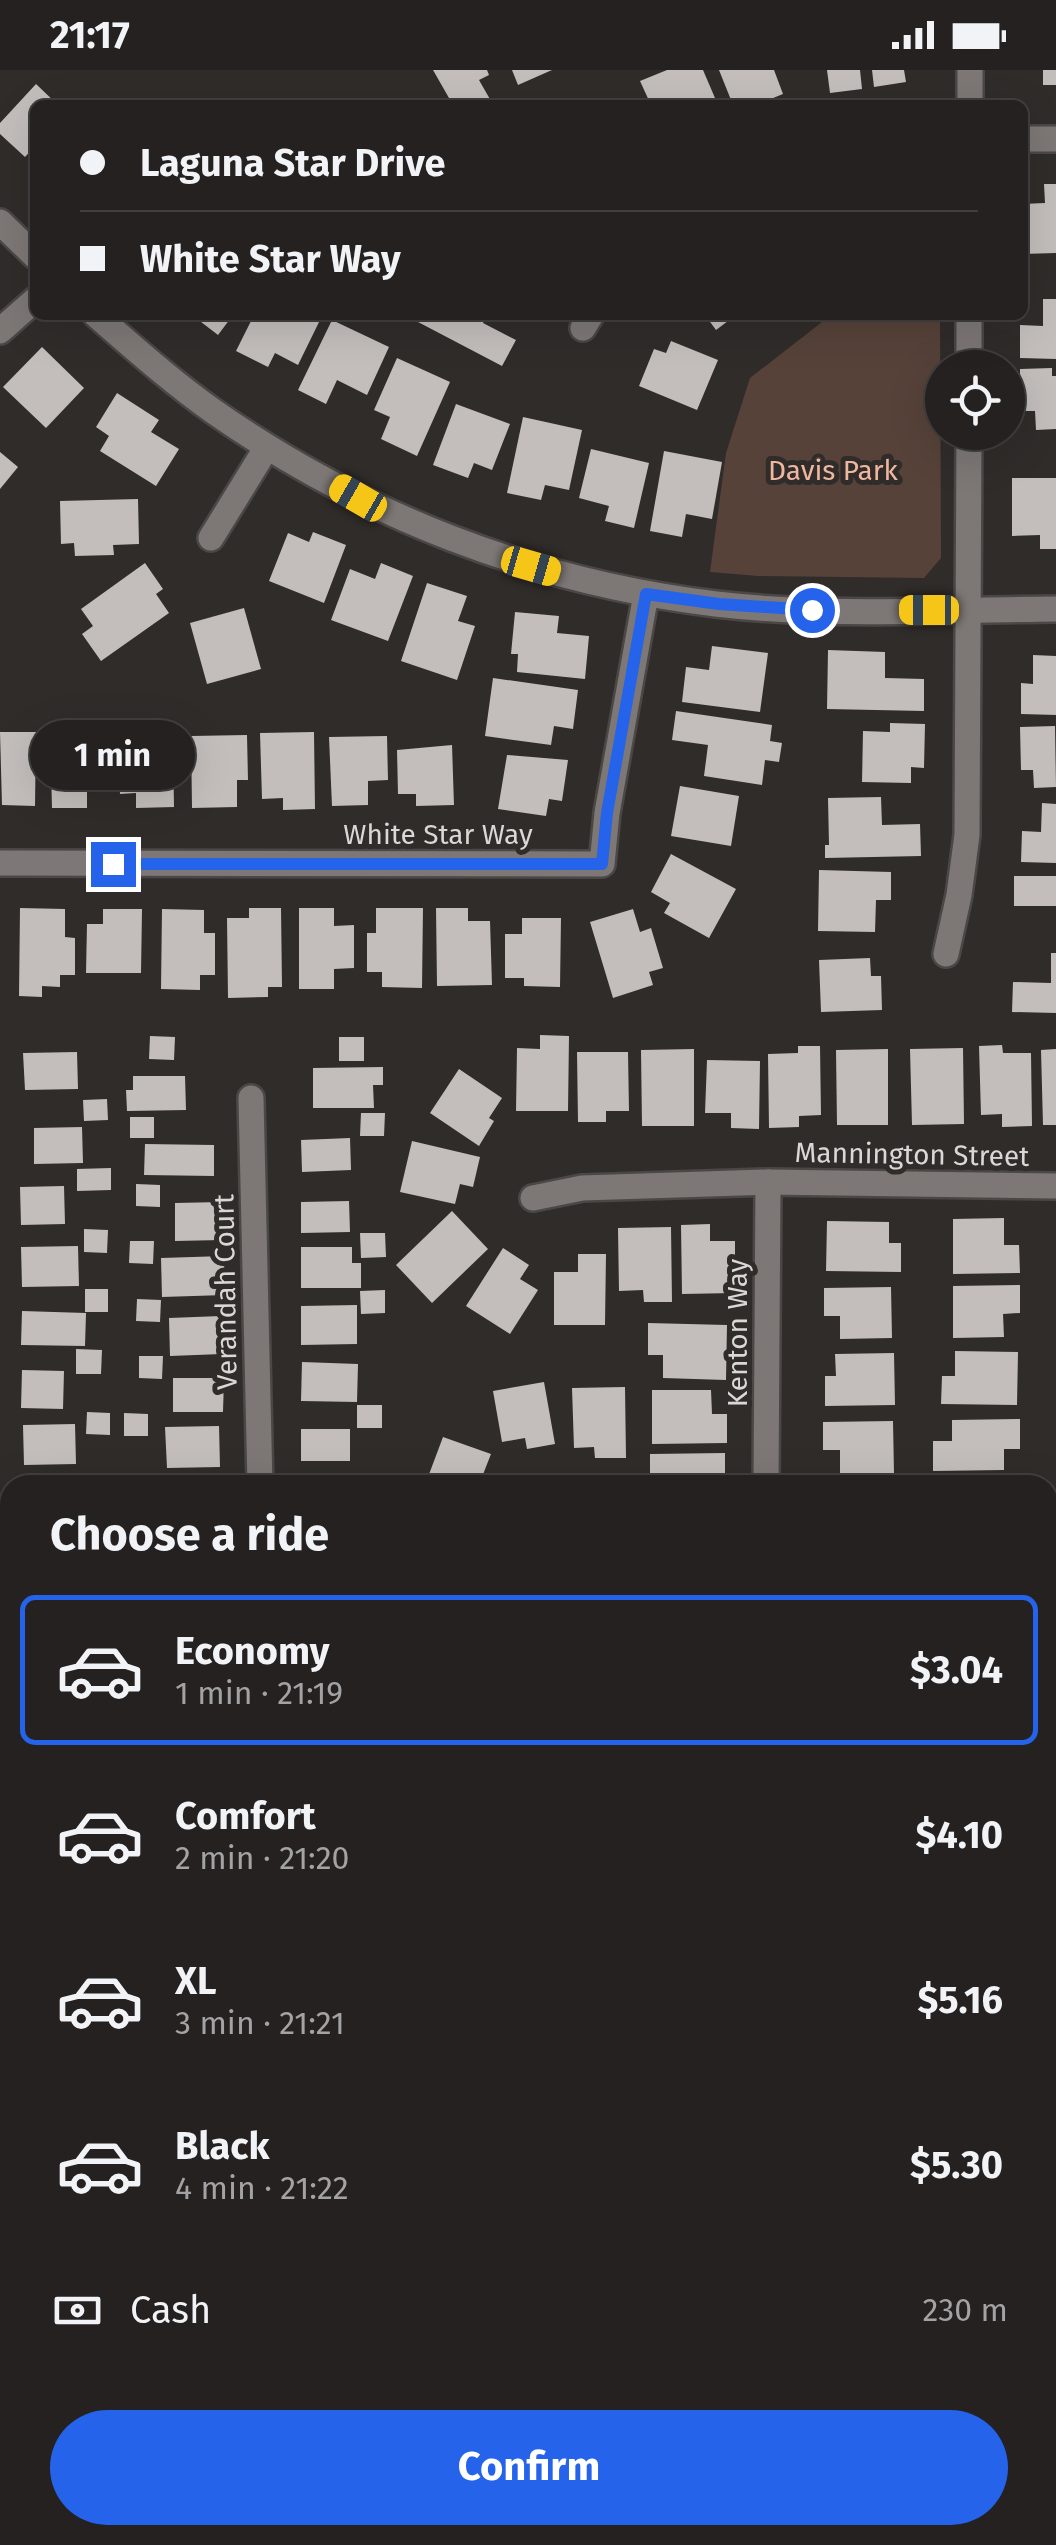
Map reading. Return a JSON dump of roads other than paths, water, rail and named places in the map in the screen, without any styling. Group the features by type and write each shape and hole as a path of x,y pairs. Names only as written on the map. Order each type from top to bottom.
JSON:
{"street":[{"path":"970,70 970,100"},
{"path":"1028,139 1056,139"},
{"path":"0,222 30,251"},
{"path":"0,331 30,304"},
{"path":"102,320 181,386 267,447 358,498 442,536 566,576 646,594 719,604 812,610 1056,610"},
{"path":"969,320 969,350"},
{"path":"211,538 267,447"},
{"path":"946,954 960,895 967,835 969,450"},
{"name":"White Star Way","path":"0,864 602,864 607,813 646,594"},
{"name":"Verandah Court","path":"251,1098 260,1475"},
{"name":"Mannington Street","path":"533,1198 582,1188 768,1182 1056,1186"},
{"name":"Kenton Way","path":"766,1475 768,1182"}],"park label":[{"name":"Davis Park","path":"833,470"}]}
